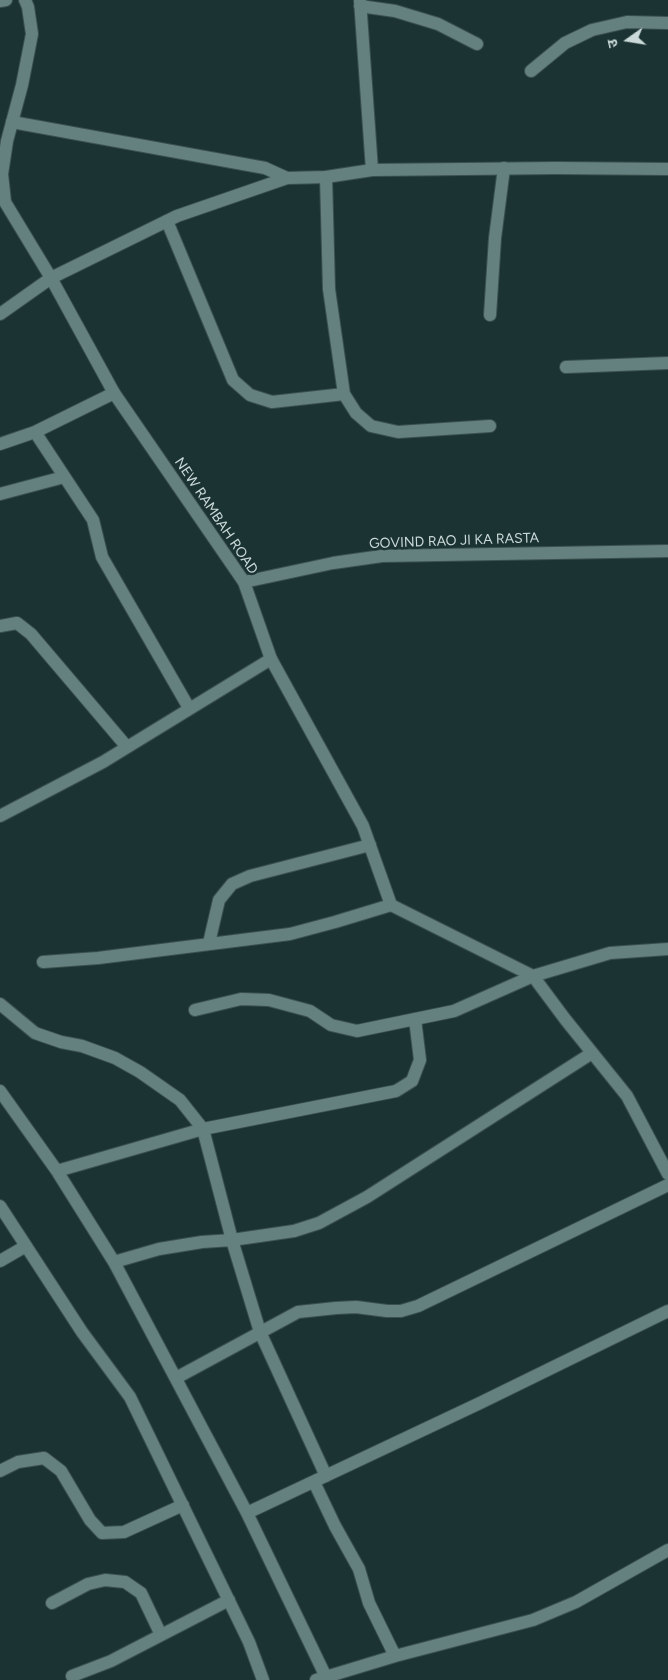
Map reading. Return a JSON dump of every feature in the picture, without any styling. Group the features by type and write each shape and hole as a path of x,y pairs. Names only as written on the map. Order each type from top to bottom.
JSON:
{"street":[{"path":"0,1 6,0"},
{"name":"NEW RAMBAH ROAD","path":"25,0 28,7 32,34 22,85 6,141 2,174 2,201 51,278 114,393 244,582 271,659 363,826 391,905"},
{"path":"372,170 360,3 438,24 477,44"},
{"path":"531,71 565,43 592,30 627,22 668,23"},
{"path":"12,122 265,168 287,178"},
{"path":"490,314 495,238 504,168"},
{"path":"0,314 51,278 167,221 287,178 326,177 372,170 556,168 668,170"},
{"path":"326,177 329,288 344,394 356,413 371,426 398,432 490,426"},
{"path":"167,221 234,380 250,395 272,402 344,394"},
{"path":"566,367 668,363"},
{"path":"0,444 35,432 114,393"},
{"path":"35,432 93,520 102,557 189,708"},
{"path":"0,494 64,477"},
{"name":"GOVIND RAO JI KA RASTA","path":"244,582 334,563 382,556 668,550"},
{"path":"0,626 17,623 31,634 127,747"},
{"path":"0,816 103,762 271,659"},
{"path":"209,943 219,900 232,884 250,876 370,845"},
{"path":"43,962 98,958 290,934 391,905 533,976 627,1096 664,1160 668,1174"},
{"path":"195,1010 241,999 269,1000 310,1011 331,1025 357,1031 454,1011 533,976 610,953 668,949"},
{"path":"0,1004 35,1033 61,1042 82,1046 115,1058 140,1072 180,1100 203,1128 232,1240 260,1332 326,1476"},
{"path":"57,1171 203,1128 396,1091 412,1081 420,1060 415,1019"},
{"path":"114,1262 159,1249 294,1231 327,1218 367,1197 592,1053"},
{"path":"0,1090 57,1171 114,1262 248,1513 321,1678 395,1656 533,1620 576,1602 668,1550"},
{"path":"176,1378 298,1312 356,1307 401,1311 418,1306 668,1185"},
{"path":"0,1206 82,1332 130,1397 249,1642 263,1680"},
{"path":"0,1261 26,1246"},
{"path":"248,1513 668,1311"},
{"path":"0,1471 18,1462 44,1458 60,1471 90,1520 102,1533 124,1532 183,1505"},
{"path":"314,1482 335,1526 359,1569 369,1603 395,1656"},
{"path":"52,1603 88,1584 105,1580 125,1582 141,1593 161,1635"},
{"path":"72,1676 111,1661 229,1600"}]}
